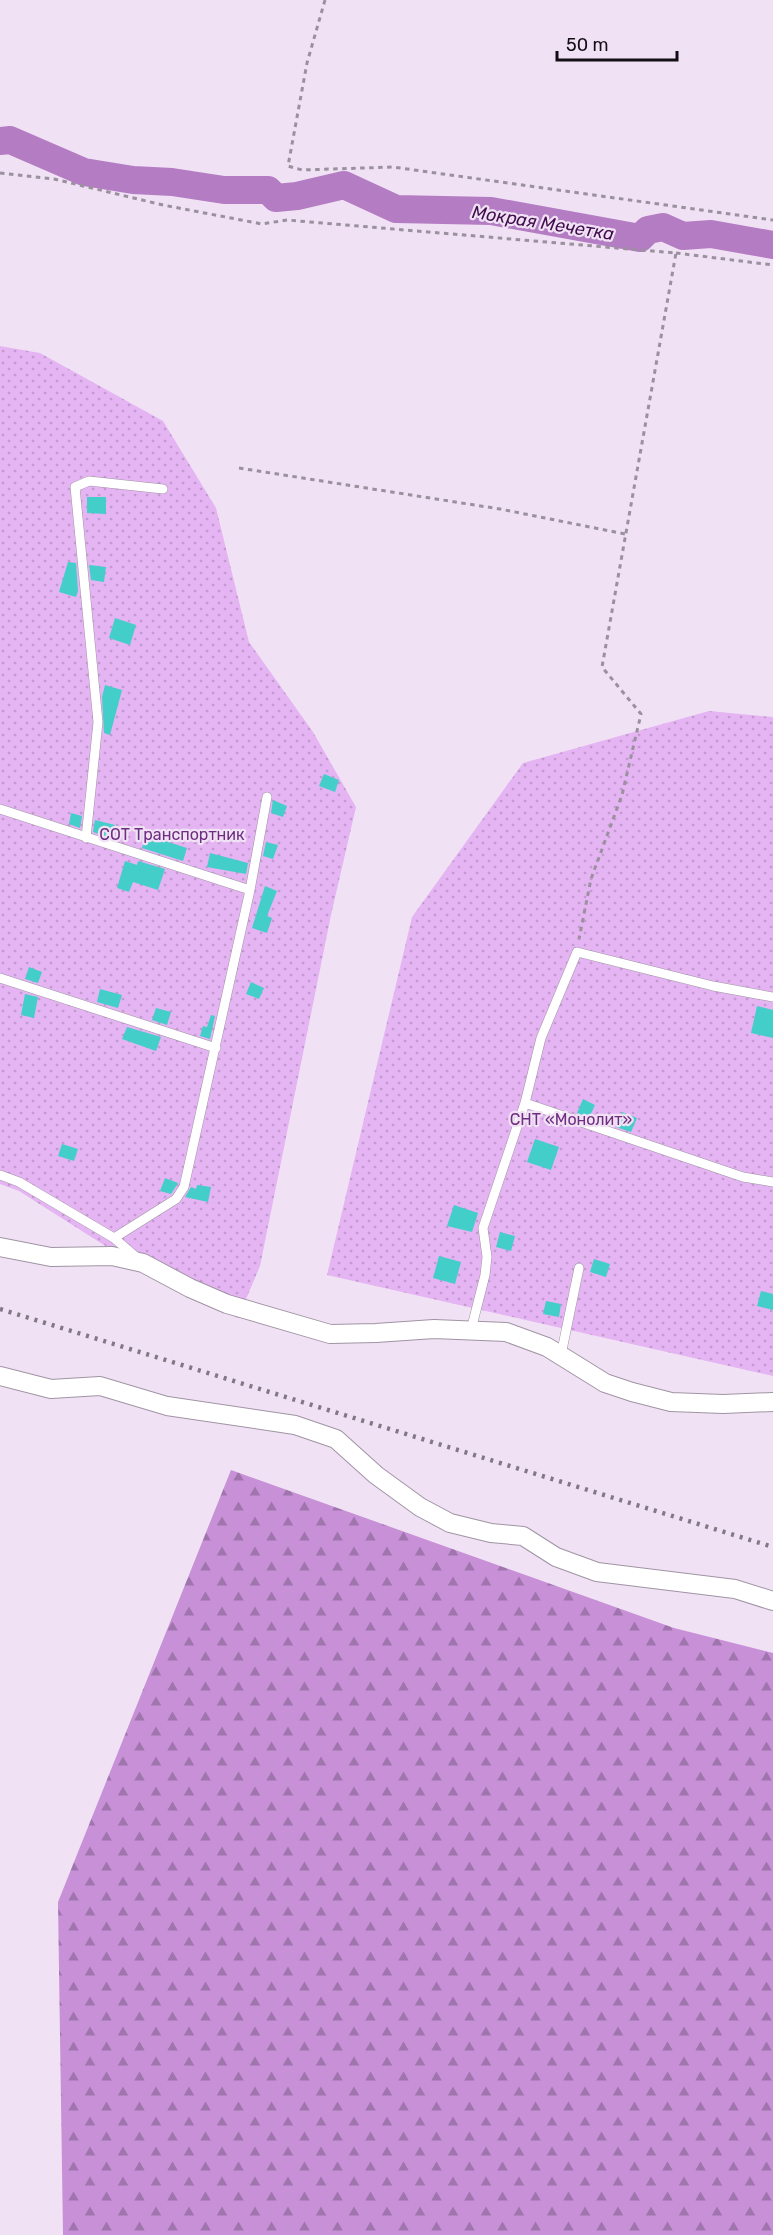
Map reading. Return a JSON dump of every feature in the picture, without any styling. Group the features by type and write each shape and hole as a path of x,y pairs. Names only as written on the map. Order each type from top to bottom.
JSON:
{"street":[{"path":"0,1247 51,1257 112,1256 143,1263 190,1288 227,1304 330,1334 434,1329 506,1332 547,1347 605,1383 671,1402 723,1404 773,1402"},
{"path":"0,1376 51,1389 100,1386 167,1406 295,1425 336,1439 376,1475 420,1507 450,1523 490,1533 523,1536 556,1557 597,1572 735,1589 773,1601"}],"lane":[{"path":"86,838 98,722 75,487 89,481 163,489"},
{"path":"114,1238 176,1199 184,1187 250,890 267,797"},
{"path":"0,809 250,890"},
{"path":"471,1330 485,1275 487,1257 483,1228 525,1103 541,1038 577,952 713,986 773,997"},
{"path":"0,978 216,1048"},
{"path":"525,1103 743,1177 773,1182"},
{"path":"0,1175 19,1182 114,1238 143,1263"},
{"path":"561,1355 579,1268"}],"path":[{"path":"325,0 307,63 288,165 302,170 393,166 773,220"},
{"path":"0,173 54,179 163,205 262,224 287,220 676,253 773,265"},
{"path":"577,952 591,879 622,795 641,714 602,667 676,253"},
{"path":"239,468 500,508 625,534"}],"green space":[{"name":"СОТ Транспортник","path":"0,346 40,353 163,421 216,508 249,642 313,732 356,807 331,915 260,1266 238,1318 181,1294 19,1191 0,1184"},
{"name":"СНТ «Монолит»","path":"709,711 773,717 773,1376 327,1275 412,917 523,763"},
{"path":"231,1470 674,1628 773,1653 773,2235 63,2235 58,1902"}],"building":[{"path":"87,497 106,497 106,514 87,513"},
{"path":"68,562 76,563 78,591 76,597 59,592"},
{"path":"89,565 106,567 104,582 91,580"},
{"path":"115,618 136,625 130,645 109,638"},
{"path":"105,685 122,690 110,735 104,733 102,697"},
{"path":"324,774 339,780 335,792 319,786"},
{"path":"273,800 287,806 283,817 271,813"},
{"path":"71,813 82,816 80,828 69,824"},
{"path":"95,820 115,825 111,838 93,832"},
{"path":"147,832 163,836 162,840 187,848 183,861 142,848"},
{"path":"266,842 278,845 273,859 263,856"},
{"path":"210,853 248,863 246,874 207,867"},
{"path":"125,861 137,865 138,861 165,869 158,890 133,882 129,892 117,888"},
{"path":"265,886 277,891 267,916 272,918 267,933 252,928"},
{"path":"29,967 42,972 38,983 25,979"},
{"path":"251,982 264,988 259,999 246,994"},
{"path":"100,989 122,995 118,1008 97,1002"},
{"path":"25,994 38,997 34,1018 21,1015"},
{"path":"757,1006 773,1010 773,1038 751,1033"},
{"path":"156,1008 171,1012 167,1025 152,1020"},
{"path":"211,1015 215,1016 210,1039 200,1036 203,1026 207,1027"},
{"path":"127,1027 161,1037 156,1051 122,1039"},
{"path":"583,1099 595,1105 589,1118 577,1113"},
{"path":"622,1112 637,1118 631,1132 616,1127"},
{"path":"535,1139 559,1147 551,1170 527,1162"},
{"path":"62,1144 78,1149 74,1161 58,1156"},
{"path":"165,1178 178,1183 171,1194 160,1191"},
{"path":"197,1185 211,1187 208,1202 185,1197 191,1187 196,1189"},
{"path":"454,1205 478,1213 472,1232 447,1226"},
{"path":"500,1232 515,1236 511,1251 496,1247"},
{"path":"439,1256 461,1262 455,1284 433,1278"},
{"path":"594,1259 610,1264 606,1277 590,1272"},
{"path":"761,1291 773,1294 773,1310 757,1306"},
{"path":"546,1301 561,1304 559,1317 543,1314"}],"waterway":[{"name":"Мокрая Мечетка","path":"0,141 10,140 84,172 133,180 172,182 224,190 268,190 276,198 297,196 344,185 396,209 491,211 640,238 648,230 663,227 683,236 711,234 773,245"}],"railway":[{"path":"0,1309 773,1547"}]}
